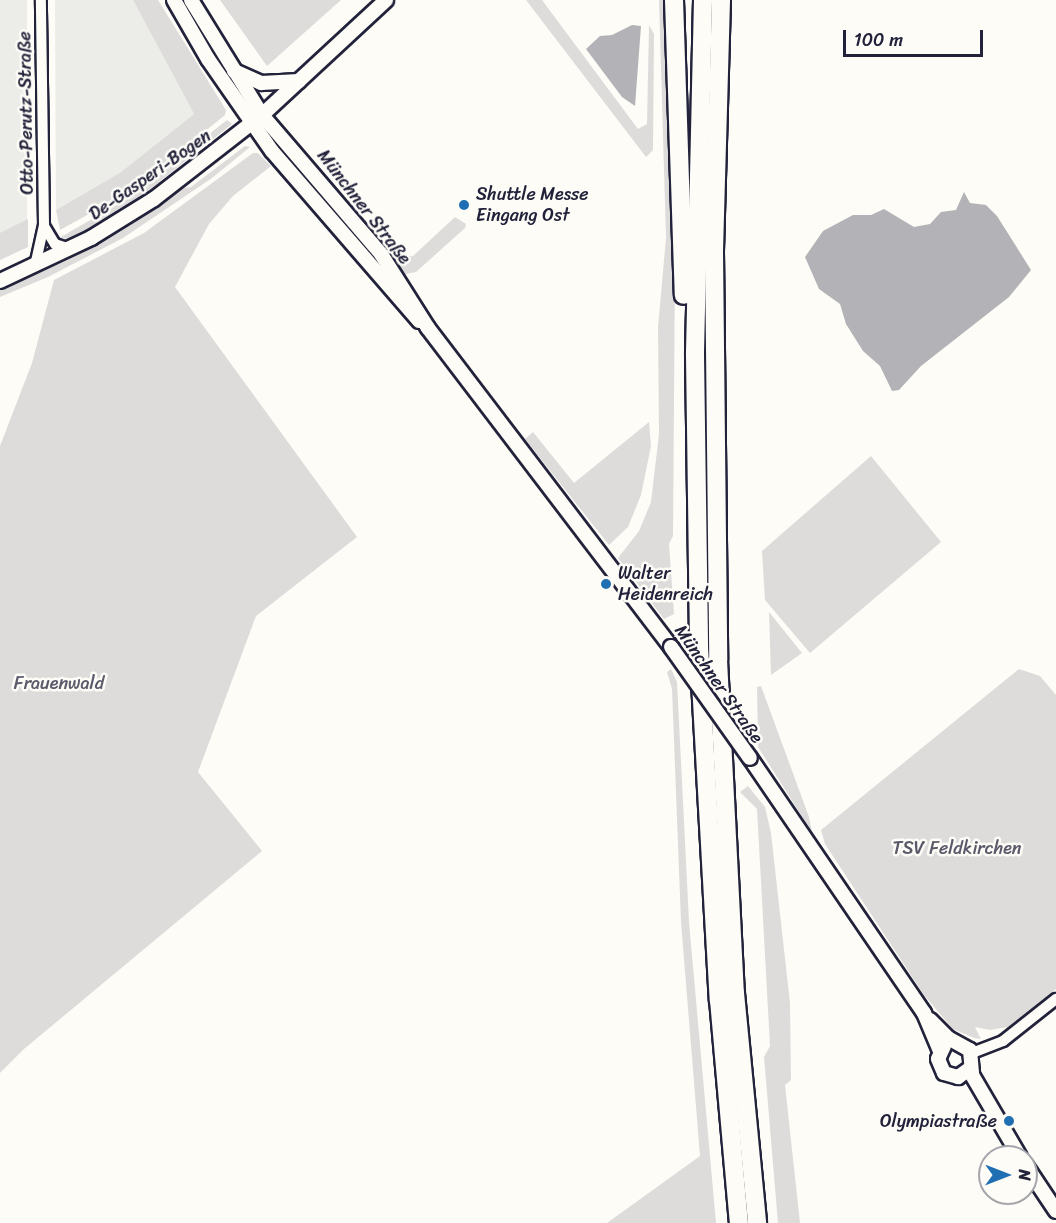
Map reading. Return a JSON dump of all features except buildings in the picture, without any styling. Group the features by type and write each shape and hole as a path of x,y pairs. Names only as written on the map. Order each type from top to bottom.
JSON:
{"highway":[{"path":"674,0 685,322 695,355"},
{"path":"703,0 695,355 699,647 707,809 739,1223"},
{"path":"722,4 714,286 718,660 735,993 757,1223"}],"street":[{"name":"Otto-Perutz-Straße","path":"35,266 44,225 41,0"},
{"path":"174,0 257,119"},
{"path":"191,0 233,70 257,119"},
{"name":"De-Gasperi-Bogen","path":"0,281 70,249 154,199 257,119 386,0"},
{"path":"233,70 261,83 299,81"},
{"name":"Münchner Straße","path":"257,119 381,254 428,328 671,646 924,1013 940,1051 941,1070 958,1077 991,1112"},
{"path":"44,225 55,244 70,249"},
{"path":"972,1053 1003,1041 1056,999"},
{"name":"Münchner Straße","path":"924,1013 955,1042 965,1044 972,1053 971,1068 991,1112 1012,1145"},
{"path":"940,1051 955,1042"},
{"path":"958,1077 971,1068"},
{"path":"1038,1184 1056,1211"}],"shaded area":[{"path":"0,0 27,0 27,233 0,233"},
{"path":"55,0 133,0 194,114 121,172 56,210"},
{"path":"632,25 641,26 635,106 622,97 586,49 600,36 612,35"},
{"path":"964,192 970,203 986,205 997,216 1031,270 1009,297 921,366 899,390 892,391 880,366 863,351 846,324 840,304 819,289 805,257 823,231 853,215 871,215 884,209 914,227 930,224 941,212 956,210"}],"green space":[{"path":"133,0 158,0 226,110 225,115 134,189 60,230 56,210 121,172 194,114"},
{"path":"220,0 341,0 267,66"},
{"path":"526,0 542,0 638,129 647,124 649,25 654,34 653,150 646,157"},
{"path":"659,0 663,0 675,264 673,536 669,544 674,614 664,619 618,558 639,531 651,502 659,434 658,327 666,238"},
{"path":"227,120 232,124 130,205 71,239 59,238 127,199"},
{"path":"245,146 250,147 212,178 123,238 48,277 0,297 0,290 68,260 120,231 184,188 191,187"},
{"name":"Frauenwald","path":"253,153 258,153 271,166 233,196 209,224 175,287 357,537 256,616 198,772 262,851 24,1049 0,1073 0,446 32,363 54,280 144,233"},
{"path":"455,217 466,224 465,228 416,272 401,275 394,258 413,256"},
{"path":"28,219 28,247 0,260 0,233"},
{"path":"649,422 651,446 641,495 628,527 609,545 525,439 533,432 574,483"},
{"path":"871,456 941,542 810,653 765,600 762,551"},
{"path":"769,612 802,653 771,675"},
{"path":"671,669 677,682 689,922 716,1223 607,1223 700,1156 681,922 672,689 667,672"},
{"name":"TSV Feldkirchen","path":"1019,669 1040,676 1056,695 1056,989 1008,1027 990,1030 975,1027 981,1039 953,1029 924,995 825,844 821,830"},
{"path":"761,686 809,817 812,832 758,747 757,687"},
{"path":"748,786 765,807 771,833 790,1003 791,1080 785,1085 800,1223 778,1223 764,1057 770,1046 757,809 740,792"}],"place":[{"name":"Shuttle Messe Eingang Ost","path":"464,205"},
{"name":"Walter Heidenreich","path":"606,584"},
{"name":"Olympiastraße","path":"1009,1121"}]}
